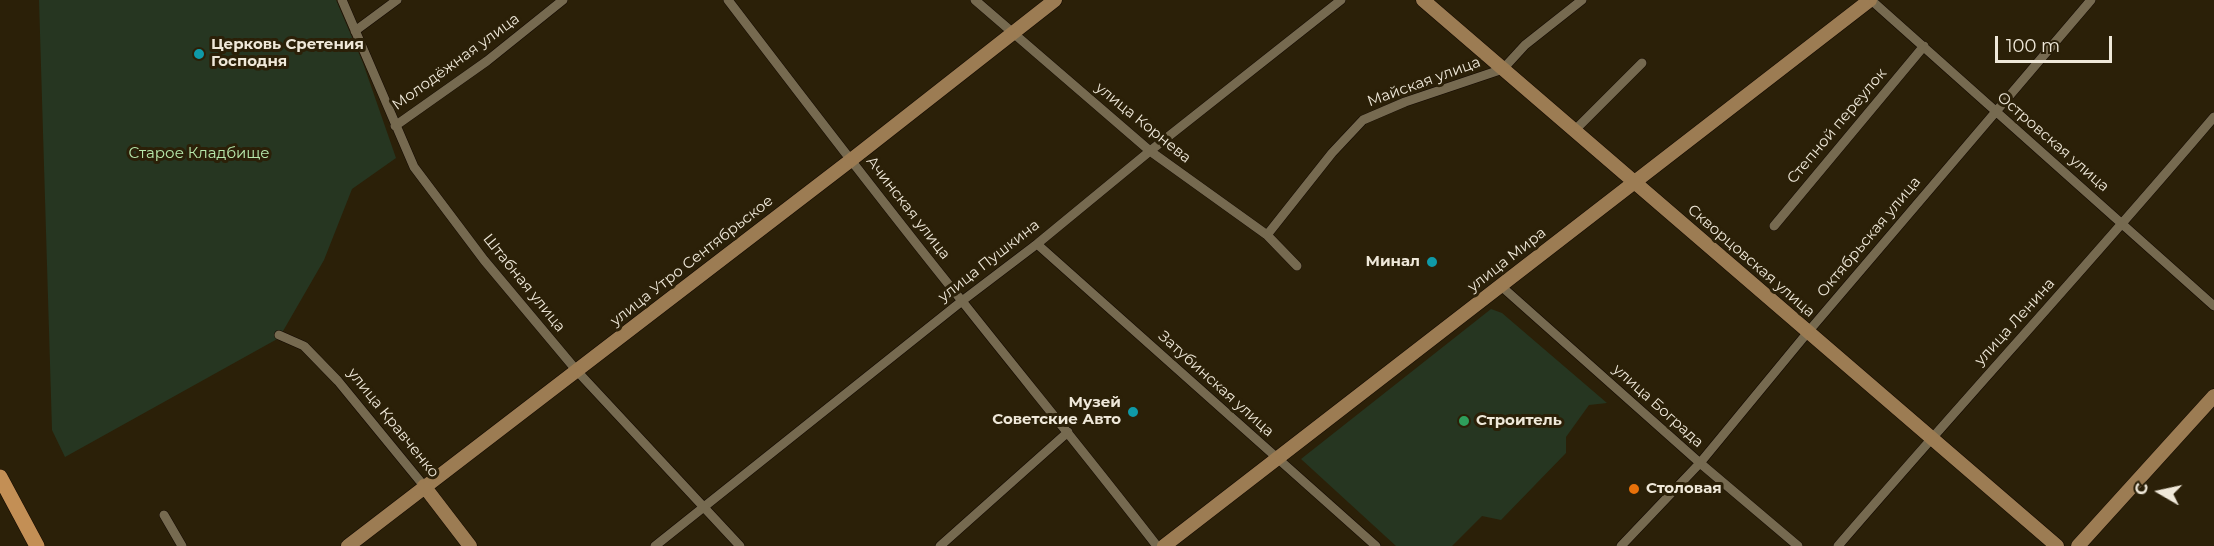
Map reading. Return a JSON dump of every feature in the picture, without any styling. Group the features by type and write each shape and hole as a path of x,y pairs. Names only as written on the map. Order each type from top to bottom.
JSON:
{"main road":[{"path":"0,477 37,546"}],"street":[{"name":"Штабная улица","path":"342,0 414,167 484,260 577,371 740,546"},
{"path":"355,31 397,0"},
{"name":"Молодёжная улица","path":"395,126 487,61 563,0"},
{"name":"Ачинская улица","path":"728,0 851,160 1157,546"},
{"name":"улица Корнева","path":"975,0 1150,151 1267,235 1297,266"},
{"name":"улица Утро Сентябрьское","path":"348,546 851,160 1055,0"},
{"name":"улица Пушкина","path":"655,546 1341,0"},
{"name":"Скворцовская улица","path":"1423,0 2057,546"},
{"name":"Майская улица","path":"1267,235 1319,169 1363,120 1405,102 1503,69 1525,45 1582,0"},
{"name":"Островская улица","path":"1871,0 2214,306"},
{"name":"улица Мира","path":"1164,546 1871,0"},
{"name":"Октябрьская улица","path":"1621,546 1700,463 1808,332 2091,0"},
{"name":"Степной переулок","path":"1774,226 1924,46"},
{"path":"1574,131 1642,63"},
{"name":"улица Ленина","path":"1838,546 1932,437 2123,224 2214,117"},
{"name":"Затубинская улица","path":"1037,244 1376,546"},
{"name":"улица Бограда","path":"1501,286 1700,463 1798,546"},
{"name":"улица Кравченко","path":"279,335 304,346 338,381 470,546"},
{"path":"2078,546 2214,396"},
{"path":"940,546 1068,432"},
{"path":"164,516 182,546"},
{"path":"1629,538 1638,546"}],"green space":[{"name":"Старое Кладбище","path":"39,0 336,0 363,63 396,158 352,189 324,260 279,338 65,457 52,430"},
{"name":"Строитель","path":"1491,309 1502,313 1607,403 1589,405 1566,437 1566,453 1501,520 1482,516 1452,546 1396,546 1301,459"}],"place":[{"name":"Церковь Сретения Господня","path":"199,54"},
{"name":"Минал","path":"1432,262"},
{"name":"Музей Советские Авто","path":"1133,412"},
{"name":"Строитель","path":"1464,421"},
{"name":"Столовая","path":"1634,489"}]}
